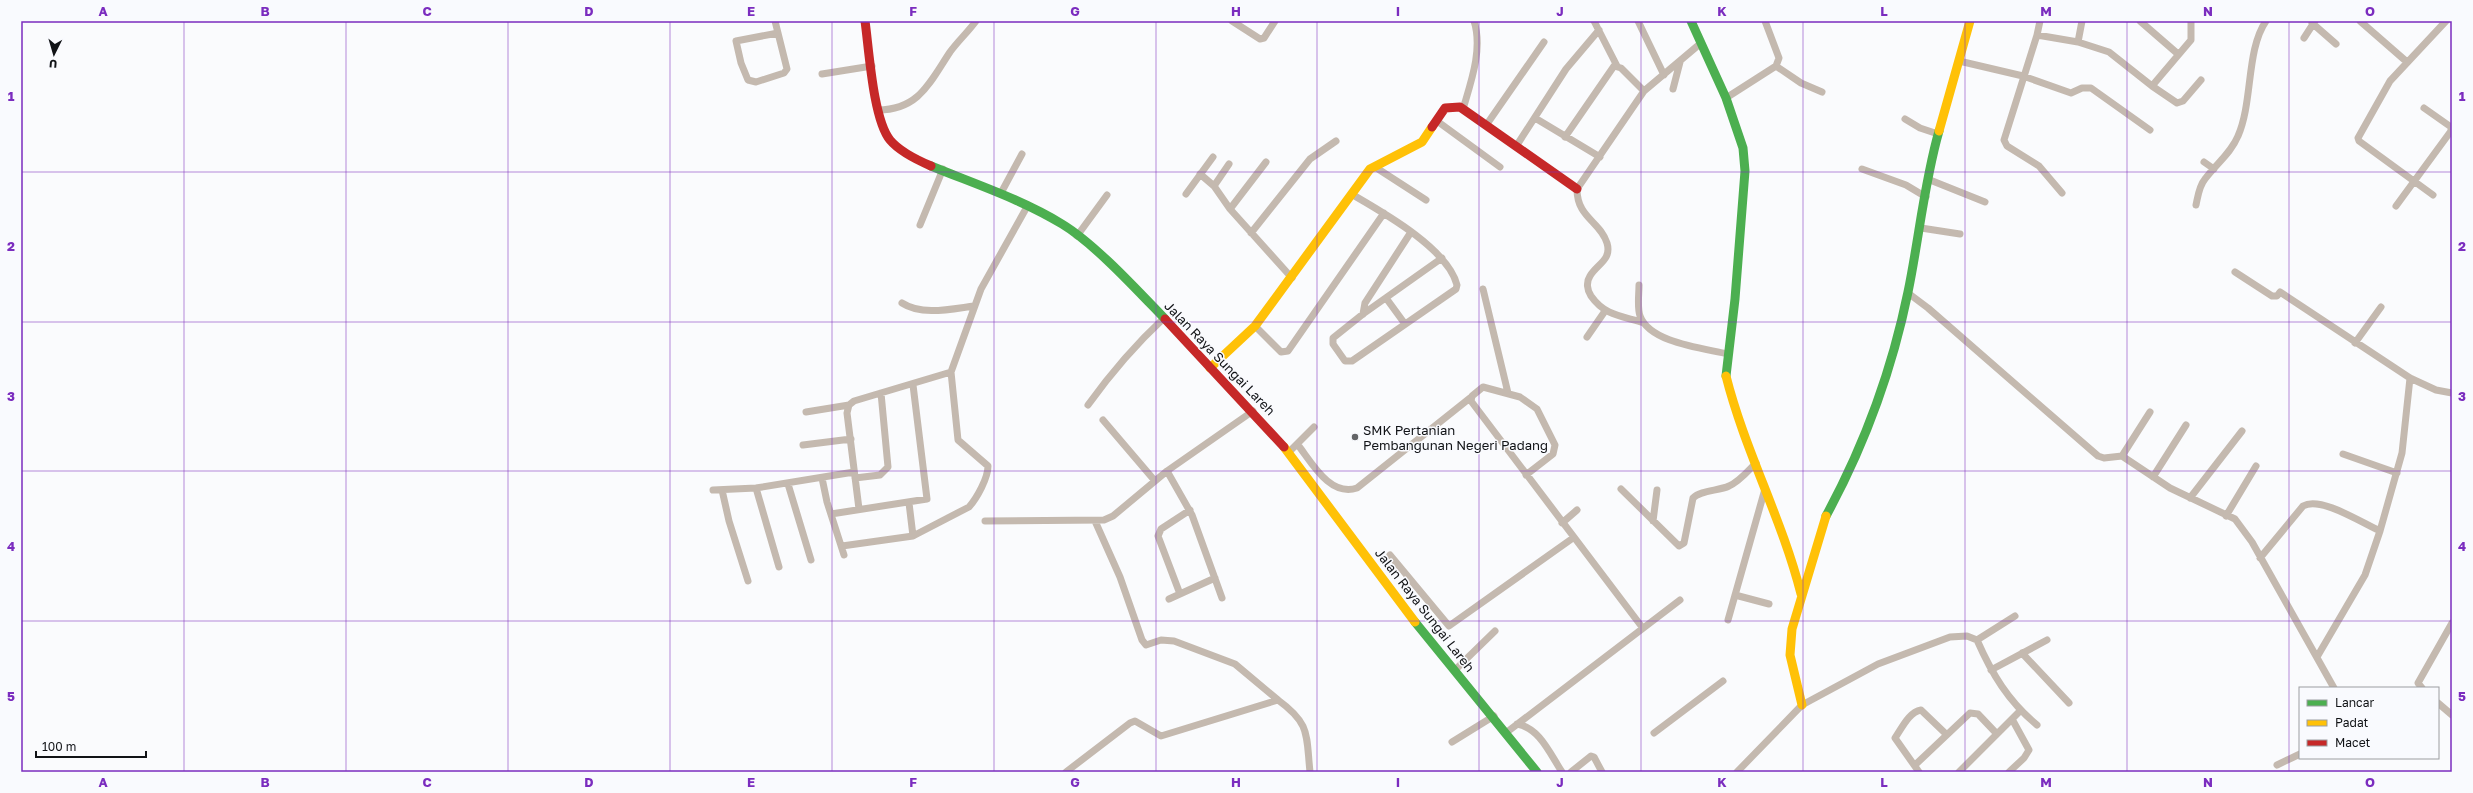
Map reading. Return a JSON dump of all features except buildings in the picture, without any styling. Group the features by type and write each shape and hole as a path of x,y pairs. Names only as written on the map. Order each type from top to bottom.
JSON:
{"street":[{"path":"775,21 787,67 786,71 756,82 748,80 741,63 736,41 778,33"},
{"name":"Jalan Raya Sungai Lareh","path":"865,21 878,110 885,131 897,147 918,161 943,169 1028,205 1077,236 1164,318 1289,452 1406,611 1494,716 1537,772"},
{"path":"878,110 893,110 909,104 924,90 952,50 976,21"},
{"path":"1232,21 1260,39 1264,38 1275,21"},
{"path":"1463,109 1475,64 1477,36 1474,21"},
{"path":"1594,21 1617,66 1621,68 1644,91"},
{"path":"1638,21 1664,75"},
{"path":"1691,21 1726,98 1743,148 1745,171 1736,299 1725,373 1733,404 1766,487 1793,563 1801,596"},
{"path":"1726,98 1776,66 1779,58 1766,21"},
{"path":"1802,705 1790,656 1790,643 1801,596 1822,523 1846,479 1868,427 1888,369 1908,294 1938,134 1970,21"},
{"path":"2040,21 2037,35 2023,76 2005,144 2039,166 2062,193"},
{"path":"2078,42 2082,21"},
{"path":"2140,21 2178,54"},
{"path":"2152,86 2191,40 2192,21"},
{"path":"2196,205 2201,186 2232,148 2239,135 2254,63 2256,44 2266,21"},
{"path":"2360,21 2407,62"},
{"path":"2433,195 2359,141 2358,138 2390,81 2446,21"},
{"path":"2304,38 2314,22 2336,44"},
{"path":"1517,145 1566,69 1599,30"},
{"path":"2037,35 2078,42 2109,52 2152,86 2181,103 2201,80"},
{"path":"1488,124 1544,42"},
{"path":"1701,43 1644,91 1600,157 1581,181 1577,189 1577,197 1584,214 1605,237 1608,248 1605,260 1590,275 1587,285 1589,292 1598,307 1605,311 1644,323 1666,340 1728,354"},
{"path":"1673,89 1680,61"},
{"path":"1959,61 2023,76 2071,93 2082,88 2091,88 2150,130"},
{"path":"822,74 872,66"},
{"path":"1565,137 1612,67 1617,66"},
{"path":"1776,66 1801,83 1822,92"},
{"path":"1210,368 1255,326 1353,195 1370,169 1422,142 1445,108 1460,107 1488,124 1517,145 1536,162 1577,189"},
{"path":"2396,206 2451,132 2450,127 2424,108"},
{"path":"1535,118 1600,157"},
{"path":"1905,119 1920,128 1938,134"},
{"path":"1437,121 1500,167"},
{"path":"1251,233 1310,159 1336,141"},
{"path":"1001,193 1022,154"},
{"path":"1186,194 1213,157"},
{"path":"1230,209 1266,162"},
{"path":"2204,162 2214,169"},
{"path":"1214,186 1229,164"},
{"path":"1375,167 1426,200"},
{"path":"920,225 943,169"},
{"path":"1862,169 1906,185 1926,197"},
{"path":"1200,174 1214,186 1230,209 1292,278"},
{"path":"1930,180 1985,202"},
{"path":"1077,236 1107,195"},
{"path":"1353,195 1384,213 1411,232 1442,258 1457,283 1456,289 1352,361 1347,362 1333,344 1332,340 1363,314 1442,258"},
{"path":"842,546 913,536 969,507 988,470 986,463 958,440 951,372 968,329 974,306 1028,205"},
{"path":"1255,326 1281,352 1288,351 1384,213"},
{"path":"1921,228 1960,234"},
{"path":"1363,314 1365,303 1411,232"},
{"path":"2235,272 2272,296 2277,296 2280,292 2410,378 2436,390 2452,393"},
{"path":"1639,286 1640,316 1644,323"},
{"path":"1483,290 1508,393"},
{"path":"1908,294 2098,456 2104,458 2122,456 2153,477 2190,498 2235,519 2243,528 2333,687"},
{"path":"1386,298 1405,324"},
{"path":"902,303 909,307 929,310 974,306"},
{"path":"2355,343 2381,307"},
{"path":"1587,337 1605,311"},
{"path":"1088,405 1120,362 1164,318"},
{"path":"806,412 849,405 854,400 913,385 951,372"},
{"path":"2317,658 2365,575 2380,531 2402,454 2410,378"},
{"path":"831,514 858,509 924,501 928,496 913,385"},
{"path":"1298,445 1328,481 1339,488 1351,490 1363,483 1483,387 1520,397 1537,409 1555,445 1553,454 1526,475"},
{"path":"713,490 756,488 822,478 854,475 880,475 888,467 881,393"},
{"path":"1470,398 1573,538 1642,627"},
{"path":"849,405 858,509"},
{"path":"985,521 1095,521 1113,516 1167,471 1252,411"},
{"path":"2122,456 2150,412"},
{"path":"1103,420 1155,481"},
{"path":"2153,477 2186,425"},
{"path":"1289,452 1298,445 1314,427"},
{"path":"2190,498 2242,431"},
{"path":"803,446 851,439"},
{"path":"2343,454 2397,473"},
{"path":"1621,489 1676,545 1682,545 1689,529 1693,498 1701,493 1717,491 1731,486 1756,463"},
{"path":"2226,516 2256,466"},
{"path":"1167,471 1190,510 1222,598"},
{"path":"822,478 831,514 844,555"},
{"path":"788,484 811,560"},
{"path":"1728,620 1766,487"},
{"path":"756,488 779,567"},
{"path":"722,490 729,521 748,581"},
{"path":"1653,521 1657,490"},
{"path":"2260,558 2303,506 2313,502 2324,505 2380,531"},
{"path":"909,503 913,536"},
{"path":"1180,594 1158,536 1161,529 1190,510"},
{"path":"1562,523 1577,510"},
{"path":"1095,521 1120,578 1142,640 1146,645 1161,640 1174,640 1235,664 1292,710 1304,724 1310,772"},
{"path":"1390,555 1450,626 1573,538"},
{"path":"1169,599 1215,578"},
{"path":"1735,595 1769,604"},
{"path":"1507,732 1642,627 1680,600"},
{"path":"1977,640 2015,616"},
{"path":"2418,686 2452,623"},
{"path":"1455,670 1495,631"},
{"path":"1736,772 1802,705 1878,664 1950,637 1967,636 1977,640 1991,670 2020,710 2037,725"},
{"path":"1991,670 2047,640"},
{"path":"2022,653 2069,703"},
{"path":"1654,733 1723,681"},
{"path":"1066,772 1136,721 1161,736 1278,700"},
{"path":"2439,703 2452,715"},
{"path":"1919,772 1895,738 1916,711 1921,710 1926,712 1946,734"},
{"path":"1959,772 2020,710"},
{"path":"1915,765 1946,734 1973,712 1978,714 1997,734"},
{"path":"1452,742 1494,716"},
{"path":"2009,772 2024,758 2028,750 2012,719"},
{"path":"1517,724 1530,727 1537,734 1562,772"},
{"path":"2277,766 2299,755"},
{"path":"1571,772 1591,756 1594,757 1602,772"}],"traffic: fast":[{"path":"1691,21 1726,98 1743,148 1745,171 1735,299 1726,376"},
{"path":"1826,516 1853,462 1875,407 1894,350 1908,292 1929,171 1939,131"},
{"path":"931,166 1014,199 1062,224 1102,255 1165,319"},
{"path":"1415,622 1537,772"}],"traffic: slow":[{"path":"1939,131 1970,21"},
{"path":"1210,368 1255,326 1370,169 1422,142 1432,127"},
{"path":"1726,376 1743,431 1784,539 1801,594"},
{"path":"1284,447 1415,622"},
{"path":"1802,705 1790,655 1792,629 1826,516"}],"traffic: jam":[{"path":"865,21 876,101 884,130 890,140 904,152 931,166"},
{"path":"1432,127 1445,108 1460,107 1577,189"},
{"path":"1165,319 1284,447"}],"place":[{"name":"SMK Pertanian Pembangunan Negeri Padang","path":"1355,437"}]}
